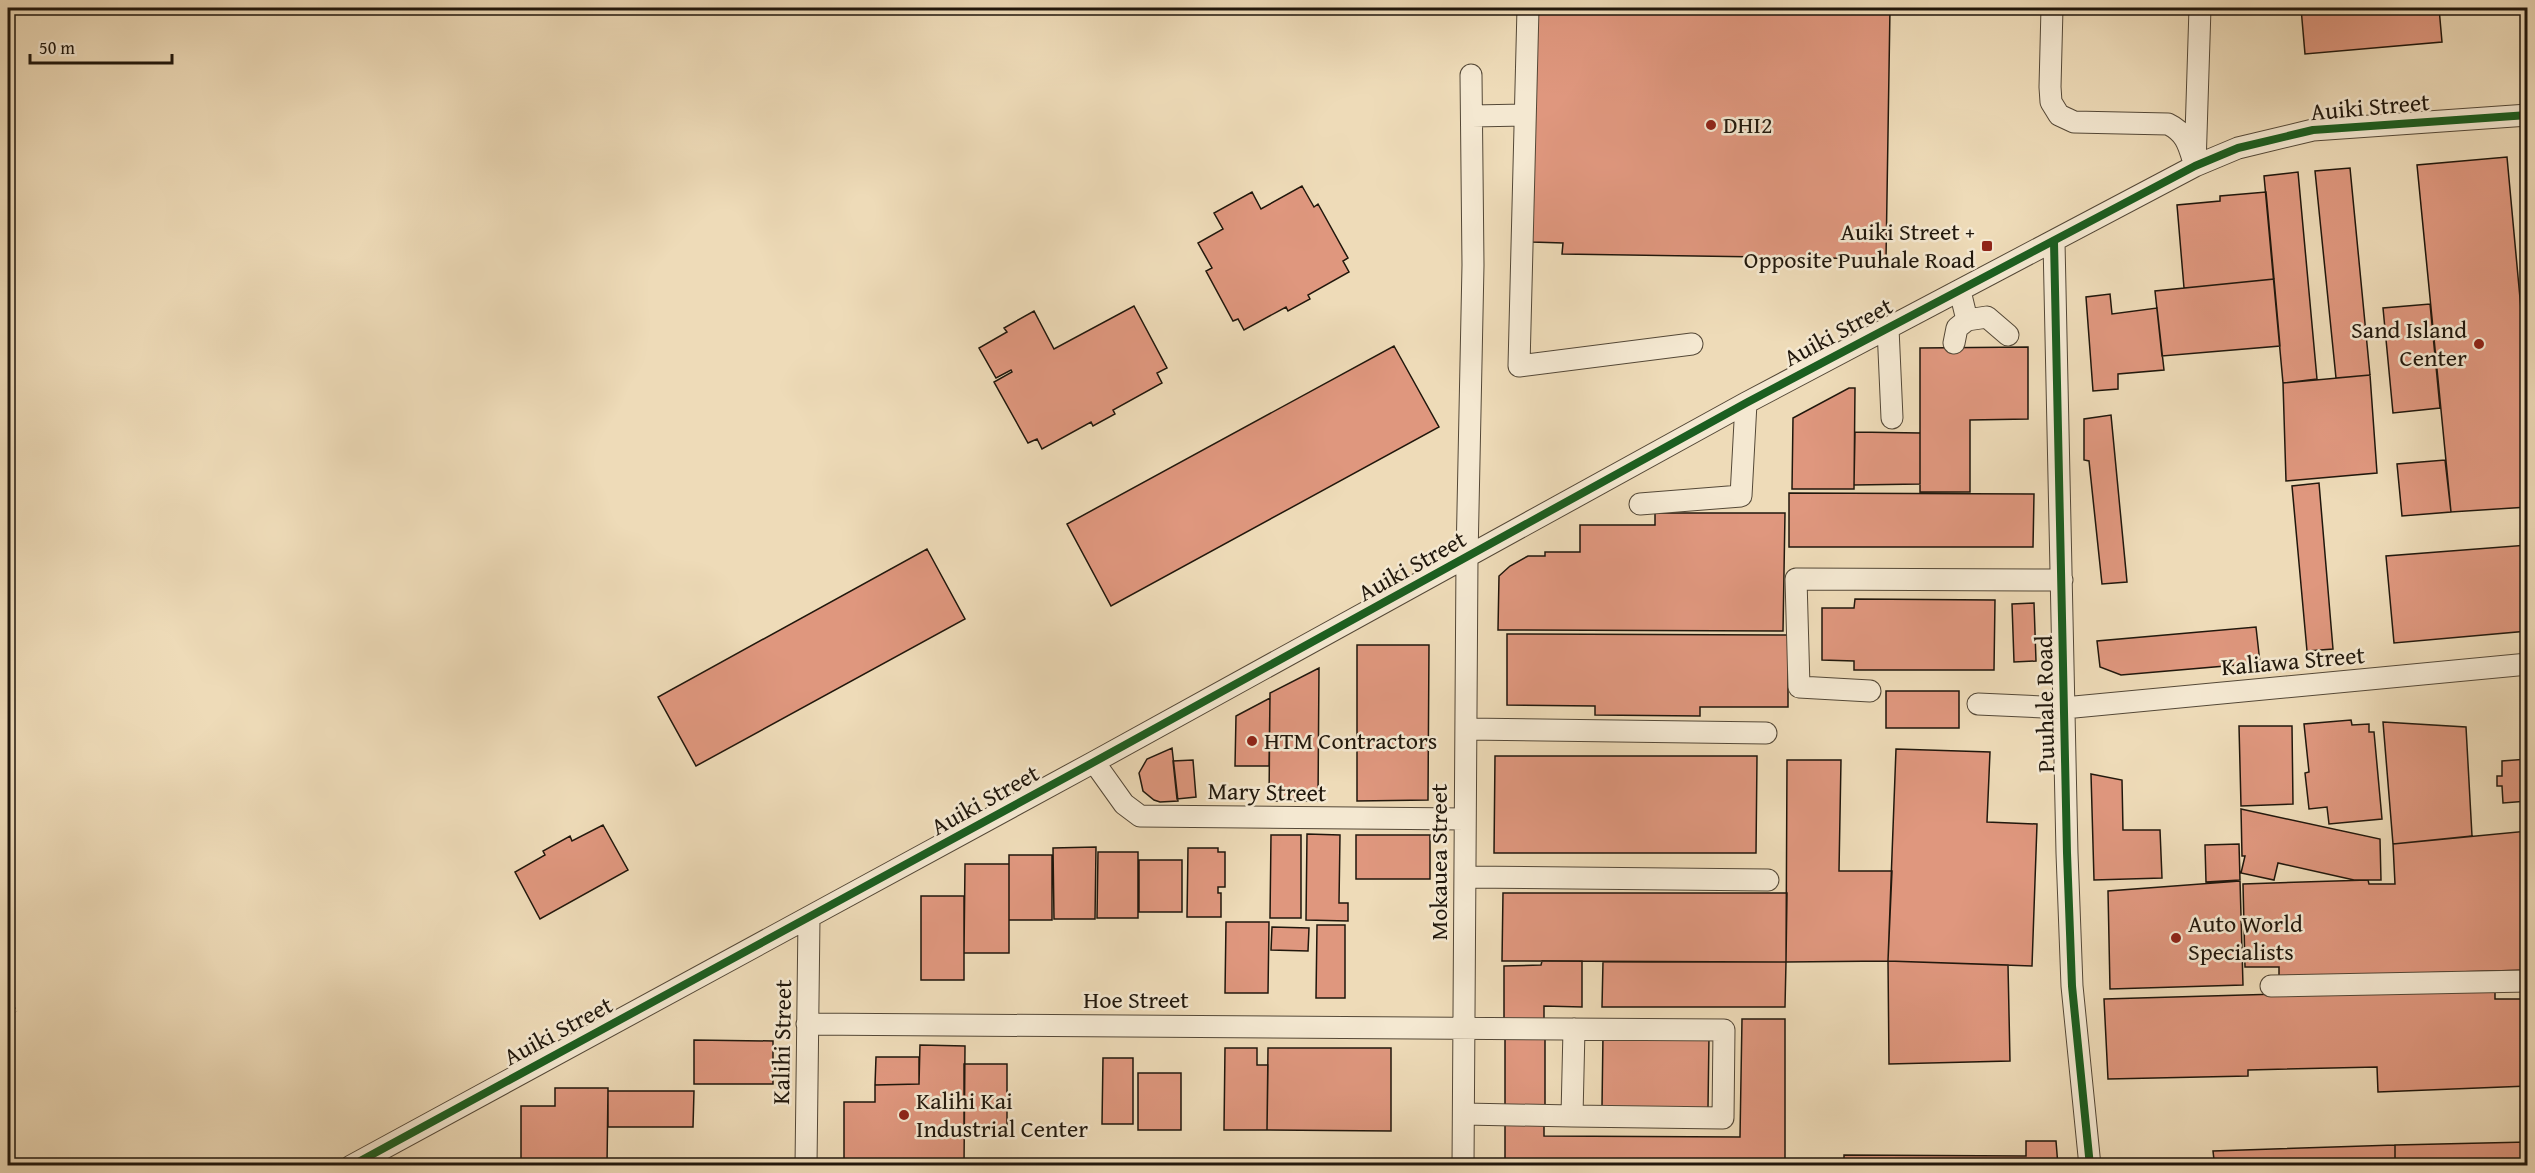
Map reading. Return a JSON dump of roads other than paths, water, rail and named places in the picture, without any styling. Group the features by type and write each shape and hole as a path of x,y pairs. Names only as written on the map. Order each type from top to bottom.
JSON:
{"street":[{"path":"1528,8 1519,366 1692,345"},
{"path":"2052,8 2050,87 2051,102 2059,115 2074,122 2168,124 2179,129 2187,139 2195,166"},
{"path":"2195,166 2200,8"},
{"name":"Mokauea Street","path":"1463,1166 1467,558 1473,265 1471,75"},
{"path":"1472,116 1526,115"},
{"name":"Auiki Street","path":"351,1166 809,918 1746,403 2055,242 2195,166 2238,148 2313,130 2528,115"},
{"name":"Puuhale Road","path":"2055,242 2072,986 2090,1166"},
{"path":"1960,291 1967,320"},
{"path":"1954,343 1957,328 1967,320 1987,317 2008,335"},
{"path":"1888,328 1892,418"},
{"path":"1640,504 1741,496 1746,403"},
{"path":"1870,691 1799,687 1796,579 2062,579"},
{"name":"Kaliawa Street","path":"1978,704 2064,708 2528,664"},
{"path":"1466,729 1766,733"},
{"name":"Mary Street","path":"1094,762 1124,804 1140,816 1465,819"},
{"path":"1465,877 1768,880"},
{"name":"Kalihi Street","path":"806,1166 809,918"},
{"path":"2271,986 2528,981"},
{"name":"Hoe Street","path":"807,1024 1724,1030 1723,1119 1572,1116"},
{"path":"1464,1114 1572,1116 1574,1029"}],"place":[{"name":"DHI2","path":"1711,125"},
{"name":"Auiki Street + Opposite Puuhale Road","path":"1987,246"},
{"name":"Sand Island Center","path":"2479,344"},
{"name":"HTM Contractors","path":"1252,741"},
{"name":"Auto World Specialists","path":"2176,938"},
{"name":"Kalihi Kai Industrial Center","path":"904,1115"}]}
